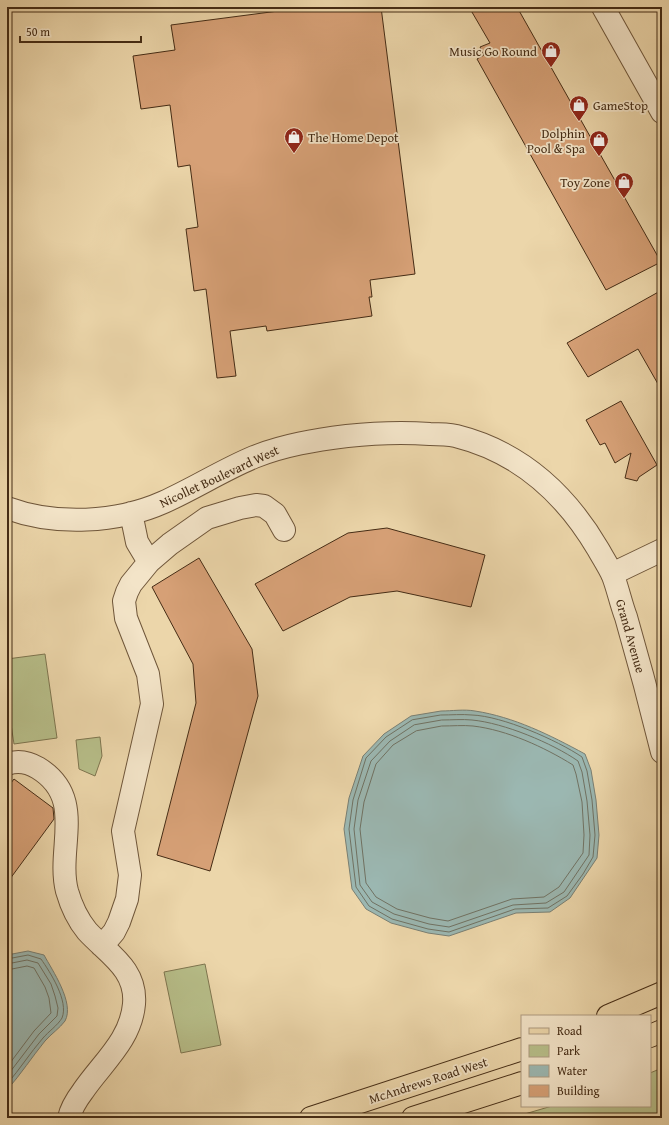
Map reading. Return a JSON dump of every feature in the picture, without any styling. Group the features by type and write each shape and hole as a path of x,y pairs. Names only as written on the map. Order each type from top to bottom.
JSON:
{"main road":[{"path":"610,1015 662,994"},
{"path":"651,1036 662,1031"},
{"name":"McAndrews Road West","path":"311,1118 521,1049"},
{"path":"413,1118 521,1083"}],"street":[{"path":"603,7 662,112"},
{"name":"Nicollet Boulevard West","path":"7,508 19,512 42,516 84,520 131,513 163,502 241,463 282,447 301,442 375,433 408,432 454,435 488,447 522,464 544,480 582,523 612,574"},
{"path":"102,946 114,932 119,922 129,886 129,864 123,831 150,715 152,696 148,674 126,618 124,601 131,584 149,562 170,544 207,518 240,508 256,505 264,506 275,514 284,530"},
{"path":"131,513 137,542 149,562"},
{"path":"612,574 662,550"},
{"name":"Grand Avenue","path":"612,574 639,661 662,752"},
{"path":"7,764 22,762 31,764 45,773 57,786 64,801 68,816 64,869 67,892 78,918 129,974 134,990 133,1011 125,1034 119,1044 86,1086 77,1100 69,1118"}],"green space":[{"path":"45,654 57,738 14,744 7,698 7,659"},
{"path":"100,737 102,756 95,776 79,769 76,740"},
{"path":"205,964 221,1045 181,1053 164,972"},
{"path":"662,1068 662,1118 511,1118 549,1107 651,1107 651,1073"}],"water":[{"path":"471,710 518,722 559,740 585,754 591,770 596,800 599,835 597,858 570,898 550,912 516,913 449,936 428,933 391,923 366,909 352,889 344,829 349,798 363,756 384,734 411,716 441,711"},
{"path":"28,951 44,955 65,996 67,1014 65,1021 45,1041 7,1090 7,955"}],"building":[{"name":"The Home Depot","path":"309,7 381,7 415,274 370,280 372,297 369,297 372,316 267,331 266,326 230,331 236,376 217,378 206,289 194,291 186,229 198,227 190,165 178,167 170,105 141,109 133,56 175,50 171,25"},
{"path":"469,7 517,7 661,262 606,290 477,59 484,55 480,47 490,43"},
{"path":"662,290 662,391 638,349 588,377 567,343"},
{"path":"621,401 657,465 639,477 637,481 625,478 631,453 615,463 605,443 600,445 586,420"},
{"path":"387,528 485,555 471,607 397,591 350,597 283,631 255,584 348,533"},
{"path":"199,558 252,649 258,696 210,871 157,855 196,703 193,664 152,587"},
{"path":"14,779 53,808 54,819 7,883 7,788"}],"place":[{"name":"Music Go Round","path":"551,68"},
{"name":"GameStop","path":"579,122"},
{"name":"The Home Depot","path":"294,154"},
{"name":"Dolphin Pool & Spa","path":"599,157"},
{"name":"Toy Zone","path":"624,199"}]}
